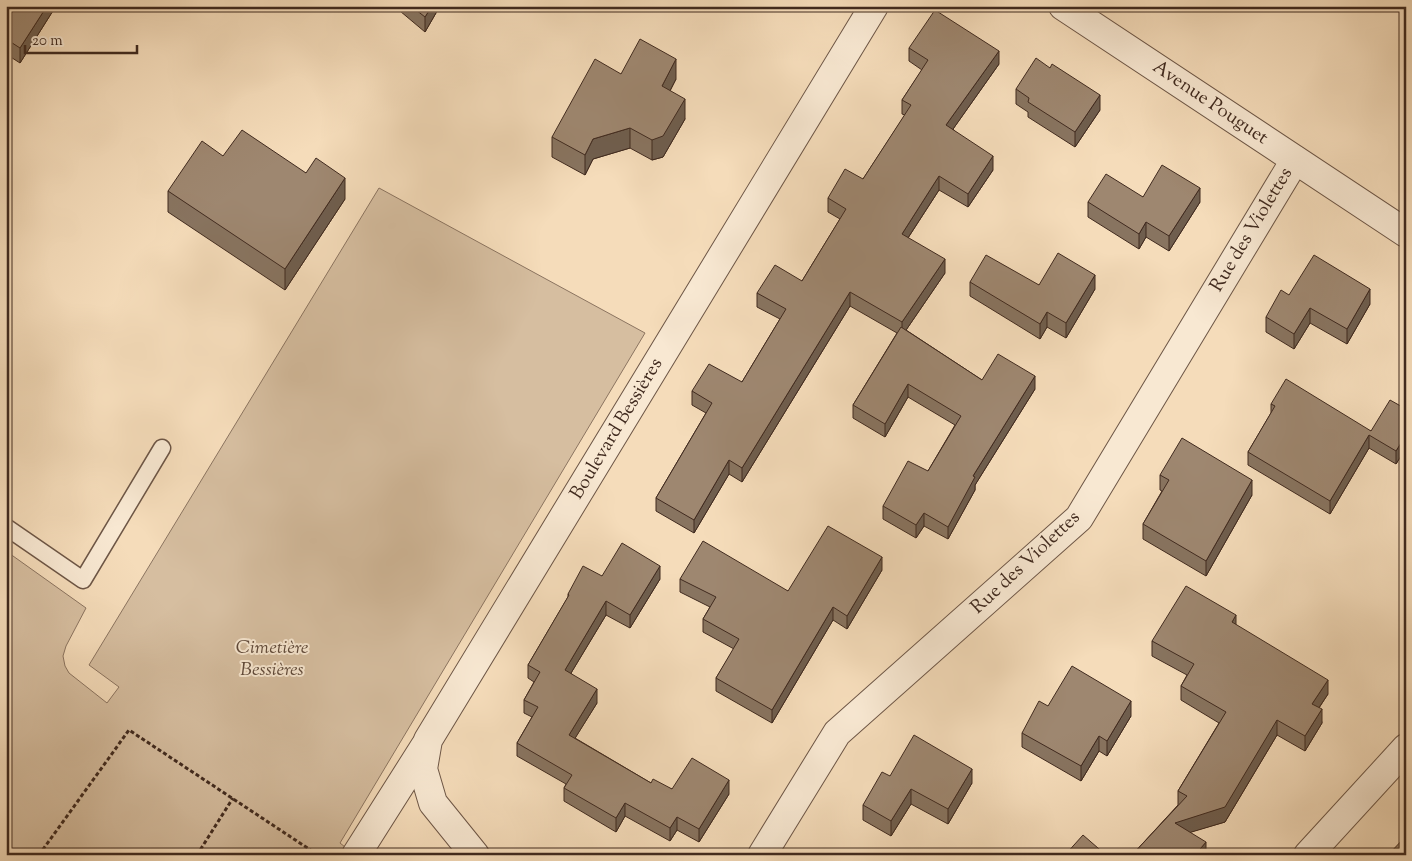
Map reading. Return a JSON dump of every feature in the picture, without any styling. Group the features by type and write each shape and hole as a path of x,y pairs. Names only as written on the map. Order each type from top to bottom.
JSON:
{"street":[{"name":"Boulevard Bessières","path":"475,855 433,802 423,768 428,740 874,6"},
{"name":"Avenue Pouguet","path":"1064,6 1406,233"},
{"name":"Rue des Violettes","path":"762,855 837,733 1079,518 1295,160"},
{"path":"356,855 428,740"},
{"path":"1308,855 1406,748"}],"lane":[{"path":"6,528 83,580 162,448"}],"path":[{"path":"39,855 129,730 318,855"},
{"path":"197,855 234,798"}],"green space":[{"name":"Cimetière Bessières","path":"379,188 645,333 340,843 355,855 6,855 6,551 86,608 66,646 63,656 65,666 69,673 107,703 119,687 89,665"}],"building":[{"path":"6,6 47,6 20,48 6,39"},
{"path":"411,6 432,6 425,17"},
{"path":"935,10 999,51 946,125 993,156 968,194 939,176 902,234 945,259 902,322 850,292 742,468 729,460 694,520 656,498 712,403 692,391 709,364 742,382 786,309 757,293 775,265 802,281 846,209 828,198 845,169 863,179 911,105 902,100 928,60 909,48"},
{"path":"640,39 676,59 662,86 685,99 663,136 652,140 630,128 593,139 585,155 552,137 595,59 621,74"},
{"path":"1036,58 1050,68 1052,64 1100,95 1075,132 1028,102 1029,98 1016,89"},
{"path":"242,130 306,173 316,158 345,178 285,269 168,191 202,141 223,156"},
{"path":"1162,165 1200,188 1169,236 1146,222 1139,234 1088,202 1106,174 1143,197"},
{"path":"1058,253 1095,275 1066,323 1047,312 1040,324 970,282 986,255 1039,285"},
{"path":"1314,255 1370,289 1347,329 1310,308 1294,334 1266,317 1281,290 1289,295"},
{"path":"901,327 982,380 998,354 1035,376 973,476 975,477 948,527 924,513 916,525 883,506 908,461 928,471 961,416 908,384 885,424 853,405"},
{"path":"1286,379 1371,431 1390,400 1406,409 1406,435 1396,451 1369,435 1330,501 1248,452 1275,406 1271,404"},
{"path":"1182,438 1252,480 1206,561 1143,524 1169,480 1160,475"},
{"path":"828,526 882,557 847,616 833,607 772,710 716,678 739,639 703,619 716,597 680,579 703,541 788,591"},
{"path":"622,543 660,566 630,615 606,601 565,670 597,689 569,735 651,783 653,779 672,789 692,758 729,780 699,829 677,817 670,828 625,803 616,818 564,788 572,775 517,743 538,707 524,700 540,672 528,665 569,595 583,566 602,576"},
{"path":"1186,586 1236,615 1232,622 1328,680 1312,704 1322,709 1305,736 1277,720 1225,807 1175,823 1206,842 1195,855 1132,855 1187,796 1178,791 1226,712 1181,686 1194,664 1152,641"},
{"path":"1072,666 1131,701 1107,741 1099,736 1081,766 1022,733 1039,701 1048,706"},
{"path":"914,735 972,769 948,809 911,789 891,821 863,805 882,772 890,776"},
{"path":"1083,835 1106,855 1065,855"},
{"path":"1406,836 1406,855 1388,855"}]}
